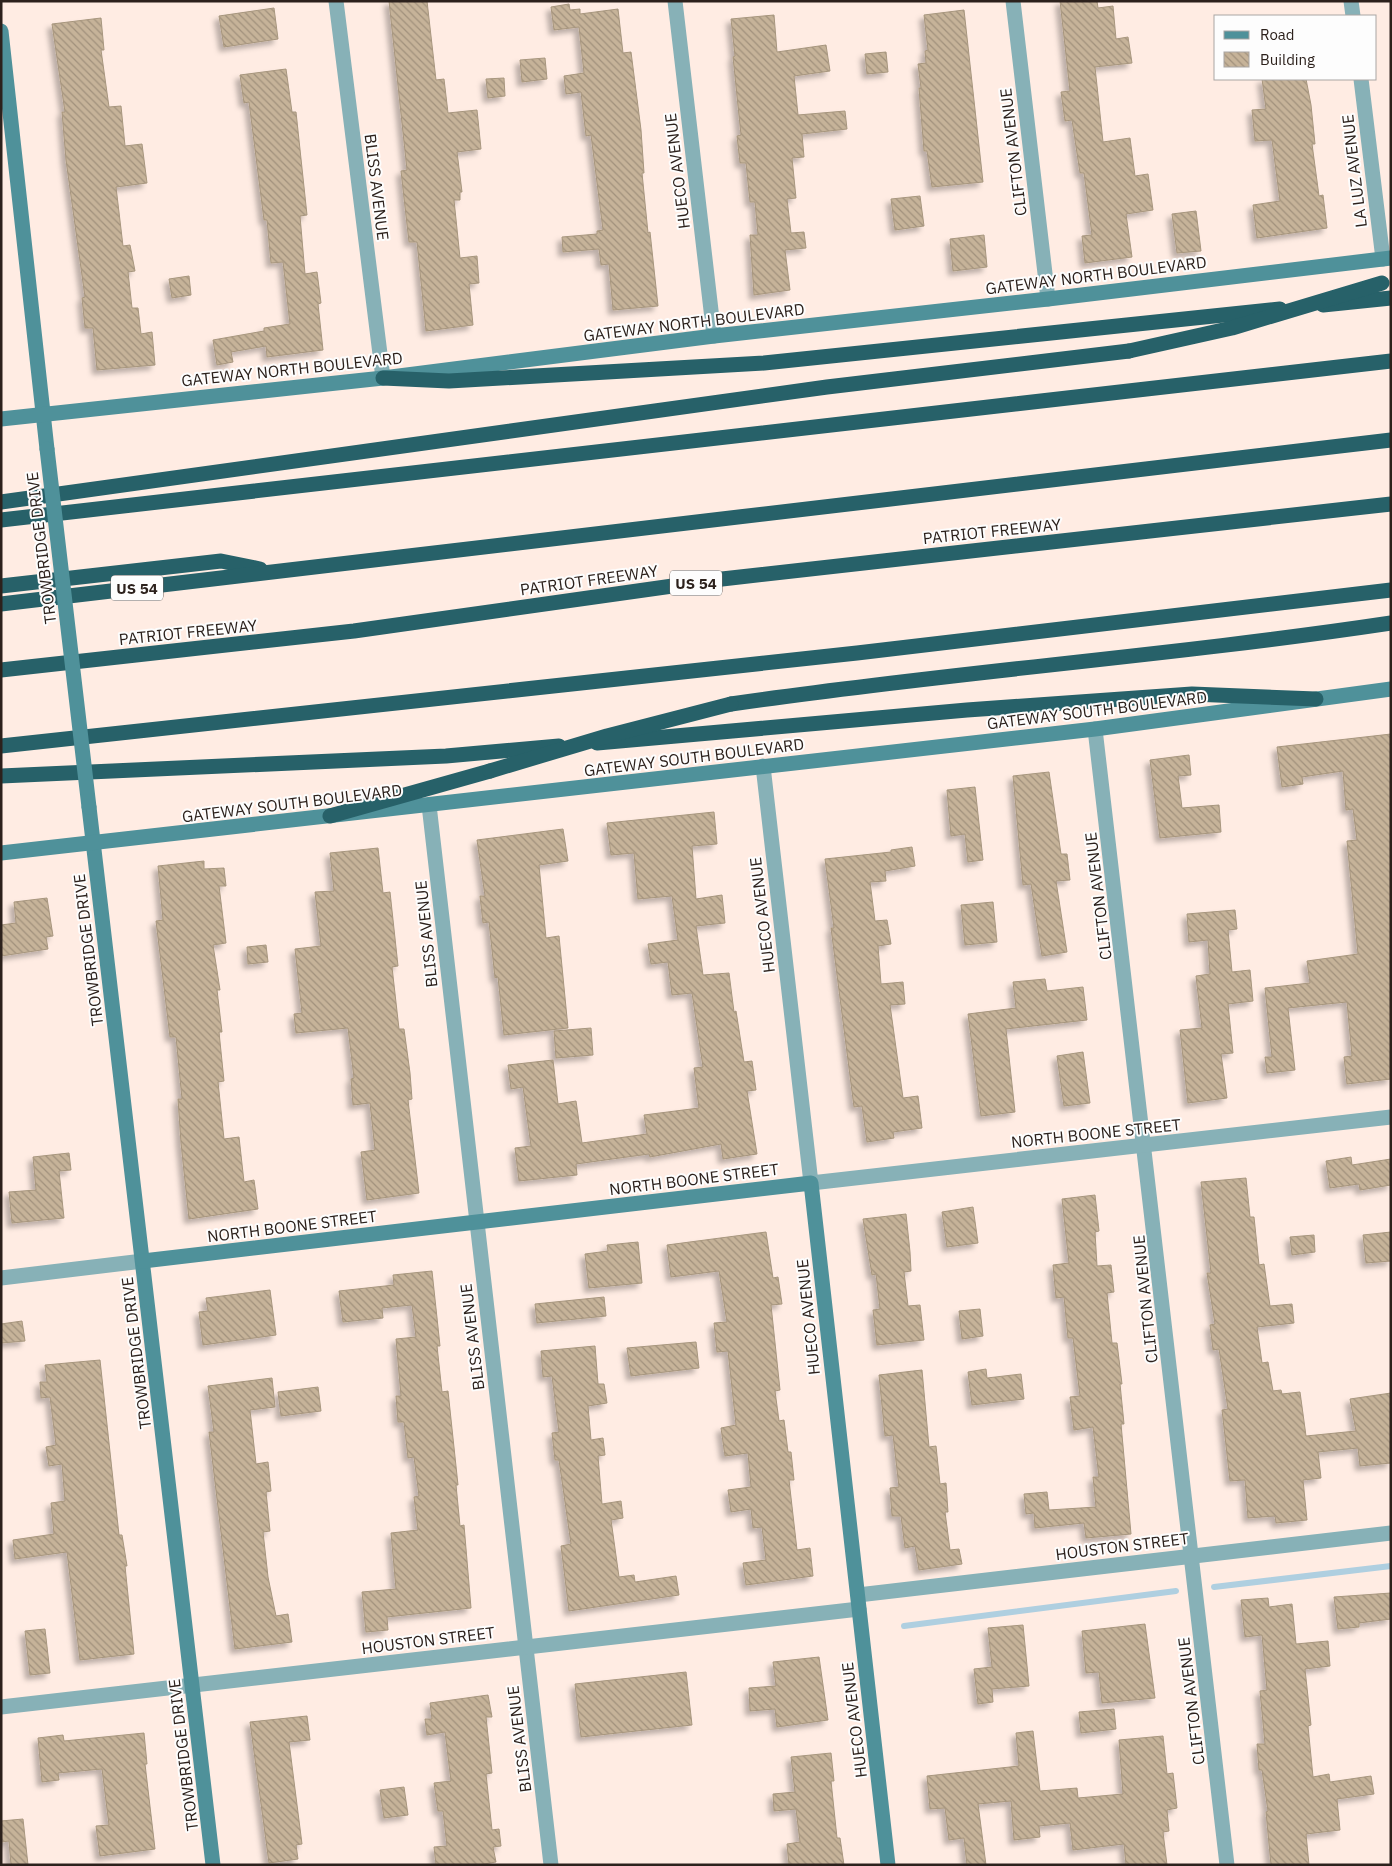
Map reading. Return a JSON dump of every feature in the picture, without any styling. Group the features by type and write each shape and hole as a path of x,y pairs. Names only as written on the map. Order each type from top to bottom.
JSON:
{"highway":[{"path":"1,502 827,387 1130,351 1232,328 1386,282"},
{"path":"383,378 449,381 764,363 1391,298"},
{"path":"1,520 1391,360"},
{"name":"US 54","path":"1,604 1391,440"},
{"name":"PATRIOT FREEWAY","path":"1,670 354,631 722,579 1391,504"},
{"path":"1,586 221,561 274,572"},
{"path":"1,746 865,652 1391,590"},
{"path":"330,816 607,736 731,704 827,690 1166,652 1391,623"},
{"path":"1,776 446,756 968,710 1192,694 1316,699"}],"main road":[{"name":"TROWBRIDGE DRIVE","path":"1,32 47,449 213,1865"},
{"name":"GATEWAY NORTH BOULEVARD","path":"1,419 383,378 714,336 1048,300 1387,258"},
{"name":"GATEWAY SOUTH BOULEVARD","path":"1,852 1095,729 1391,689"},
{"name":"NORTH BOONE STREET","path":"143,1261 811,1183"},
{"name":"HUECO AVENUE","path":"811,1183 888,1865"}],"street":[{"name":"BLISS AVENUE","path":"336,1 383,378"},
{"name":"HUECO AVENUE","path":"675,1 714,336"},
{"name":"CLIFTON AVENUE","path":"1013,1 1048,300"},
{"path":"1351,1 1353,15"},
{"name":"LA LUZ AVENUE","path":"1361,80 1387,258"},
{"name":"CLIFTON AVENUE","path":"1095,729 1145,1146 1227,1865"},
{"name":"HUECO AVENUE","path":"763,766 811,1183"},
{"name":"BLISS AVENUE","path":"429,805 551,1865"},
{"name":"NORTH BOONE STREET","path":"811,1183 1391,1117"},
{"name":"NORTH BOONE STREET","path":"1,1278 143,1261"},
{"name":"HOUSTON STREET","path":"1,1707 526,1647 1192,1555 1391,1533"}],"building":[{"path":"389,1 427,1 436,80 444,79 448,113 477,110 481,149 457,152 462,192 460,192 460,200 454,200 460,258 477,256 479,283 469,284 473,325 426,331 417,242 409,242 404,198 401,171 407,170"},
{"path":"1060,1 1097,1 1098,8 1113,6 1116,39 1128,37 1132,63 1095,67 1103,142 1130,138 1135,176 1148,174 1153,210 1126,214 1132,257 1085,263 1082,236 1092,235 1084,173 1080,173 1072,120 1065,121 1061,92 1070,91"},
{"path":"569,4 570,10 580,9 580,14 618,9 623,53 631,52 641,130 644,173 642,173 648,233 650,232 658,306 613,310 609,264 601,265 599,249 563,252 562,237 597,234 597,231 603,230 591,135 586,136 581,92 566,94 564,76 584,73 579,27 554,30 551,7"},
{"path":"274,8 278,39 224,47 219,16"},
{"path":"964,10 983,182 932,187 927,151 924,151 919,88 921,88 918,64 926,63 925,51 928,50 924,15"},
{"path":"774,15 777,52 826,45 830,71 794,76 798,115 845,111 847,129 802,134 804,157 792,158 796,198 787,199 791,233 804,232 806,248 785,250 790,290 754,295 750,235 758,235 755,202 750,202 746,163 740,163 737,136 741,135 731,19"},
{"path":"101,18 104,50 101,50 109,107 121,106 125,146 142,144 147,183 116,187 123,246 130,245 135,271 128,272 132,308 138,308 141,334 152,332 155,365 97,370 93,328 85,328 82,298 85,297 66,160 62,112 65,112 52,24"},
{"path":"886,52 888,72 867,74 865,54"},
{"path":"545,58 547,79 522,82 520,60"},
{"path":"286,69 292,112 296,112 307,215 300,216 305,274 317,272 321,303 318,304 323,350 267,357 266,346 231,352 233,362 217,365 213,340 264,331 264,328 290,324 283,262 271,263 267,220 264,220 249,102 244,103 240,75"},
{"path":"504,78 505,96 488,98 486,79"},
{"path":"1262,80 1306,80 1311,105 1315,144 1312,144 1319,196 1323,195 1327,228 1257,238 1253,205 1280,201 1272,140 1255,141 1252,110 1266,109"},
{"path":"920,196 924,226 895,230 891,199"},
{"path":"1196,211 1201,251 1177,253 1172,214"},
{"path":"984,235 987,267 953,271 950,239"},
{"path":"189,276 191,295 172,298 169,279"},
{"path":"1391,734 1391,1079 1347,1084 1344,1057 1352,1056 1347,1002 1288,1008 1295,1070 1267,1073 1265,1057 1272,1057 1265,988 1310,983 1307,961 1358,954 1347,841 1357,840 1353,809 1346,810 1343,771 1302,777 1303,784 1282,787 1277,747"},
{"path":"1189,755 1191,775 1178,776 1182,808 1219,805 1221,832 1160,838 1150,760"},
{"path":"1049,772 1061,854 1067,854 1070,880 1056,881 1067,952 1042,956 1031,884 1023,885 1013,776"},
{"path":"975,787 983,860 968,862 965,834 951,836 947,790"},
{"path":"714,812 717,844 692,846 696,899 722,895 725,923 696,926 703,975 729,973 734,1012 736,1011 744,1062 752,1061 756,1090 747,1091 757,1154 723,1159 721,1144 650,1157 649,1154 576,1164 577,1175 519,1181 515,1148 531,1146 523,1087 511,1089 508,1065 553,1060 558,1104 576,1101 582,1143 647,1134 644,1115 699,1108 694,1068 703,1067 692,993 672,995 668,962 651,964 648,944 678,940 672,896 638,899 634,853 611,855 607,823"},
{"path":"563,829 568,861 539,865 546,938 559,936 568,1028 504,1035 498,977 495,978 489,922 483,923 480,896 485,896 477,840"},
{"path":"912,847 915,866 885,871 886,881 870,882 875,921 887,920 891,944 878,946 881,984 903,982 905,1004 890,1005 903,1098 918,1096 922,1128 893,1132 894,1138 867,1142 862,1106 854,1107 831,928 834,928 825,859 891,852 891,850"},
{"path":"378,848 383,893 390,892 398,966 392,967 399,1029 404,1029 410,1073 412,1099 408,1100 419,1193 367,1200 361,1152 375,1150 370,1103 353,1105 351,1079 354,1078 348,1028 296,1033 294,1014 302,1013 295,949 321,946 315,892 334,891 330,853"},
{"path":"204,861 204,869 224,868 226,886 219,886 226,943 213,945 220,990 217,990 222,1032 219,1032 224,1081 218,1082 224,1139 239,1137 244,1182 254,1180 258,1209 189,1219 181,1143 178,1099 182,1099 176,1037 170,1037 156,921 163,920 158,866"},
{"path":"47,898 53,936 46,937 48,949 1,956 1,925 16,923 14,902"},
{"path":"993,902 997,942 965,945 961,905"},
{"path":"1235,910 1237,929 1228,930 1232,972 1250,970 1253,1001 1228,1004 1233,1053 1221,1054 1227,1098 1188,1103 1180,1030 1202,1028 1196,976 1210,974 1208,940 1189,942 1187,914"},
{"path":"266,945 268,962 248,964 247,947"},
{"path":"1045,979 1047,991 1083,987 1087,1020 1006,1029 1015,1112 981,1116 968,1014 1016,1008 1013,982"},
{"path":"591,1028 593,1055 556,1058 554,1031"},
{"path":"1083,1052 1090,1103 1064,1106 1057,1056"},
{"path":"69,1153 71,1170 59,1171 64,1218 12,1223 9,1192 36,1190 33,1157"},
{"path":"1351,1157 1352,1165 1391,1159 1391,1185 1360,1190 1359,1184 1330,1188 1326,1161"},
{"path":"1246,1178 1250,1217 1254,1217 1259,1265 1264,1264 1270,1306 1292,1304 1294,1323 1257,1327 1262,1363 1268,1362 1273,1391 1281,1390 1282,1394 1300,1392 1306,1436 1356,1431 1350,1399 1391,1393 1391,1463 1360,1466 1358,1448 1318,1452 1321,1478 1303,1480 1307,1520 1276,1523 1275,1516 1248,1518 1245,1480 1230,1481 1222,1410 1228,1409 1219,1349 1213,1350 1210,1325 1215,1324 1207,1273 1211,1273 1201,1182"},
{"path":"1095,1195 1099,1231 1095,1232 1097,1266 1111,1265 1114,1292 1107,1293 1112,1343 1117,1343 1122,1384 1120,1384 1124,1424 1121,1424 1131,1534 1086,1538 1084,1523 1035,1528 1034,1513 1026,1514 1024,1494 1047,1492 1049,1510 1096,1507 1093,1477 1099,1477 1093,1427 1074,1430 1070,1397 1080,1396 1073,1338 1068,1338 1064,1297 1056,1298 1053,1265 1069,1263 1062,1199"},
{"path":"973,1207 978,1243 947,1247 942,1212"},
{"path":"906,1214 911,1271 904,1272 908,1306 920,1305 924,1340 877,1345 873,1310 880,1309 876,1274 872,1275 863,1219"},
{"path":"766,1232 773,1278 778,1277 782,1304 771,1305 780,1390 775,1391 779,1421 784,1420 788,1452 791,1452 794,1480 789,1480 797,1550 810,1548 813,1576 746,1585 743,1563 766,1560 762,1527 753,1528 751,1509 731,1512 728,1490 751,1487 748,1453 725,1456 721,1428 736,1425 728,1351 717,1352 714,1323 727,1322 719,1271 671,1277 667,1245"},
{"path":"1391,1232 1391,1261 1366,1263 1363,1235"},
{"path":"1314,1235 1315,1252 1292,1255 1290,1237"},
{"path":"638,1242 642,1283 589,1288 585,1254 608,1251 607,1245"},
{"path":"432,1271 440,1346 437,1346 442,1392 448,1391 458,1485 456,1485 460,1526 464,1525 471,1608 387,1617 388,1630 366,1632 362,1592 396,1589 391,1533 418,1530 414,1497 419,1496 414,1457 408,1458 404,1422 398,1422 396,1396 401,1396 396,1339 416,1337 412,1305 382,1308 383,1318 343,1322 339,1291 394,1285 393,1275"},
{"path":"270,1290 276,1335 203,1345 199,1312 208,1311 206,1298"},
{"path":"604,1297 606,1316 537,1323 535,1304"},
{"path":"980,1309 983,1336 962,1339 959,1311"},
{"path":"22,1321 25,1341 1,1343 1,1324"},
{"path":"696,1342 699,1368 631,1376 627,1348"},
{"path":"595,1346 598,1384 604,1384 607,1403 588,1406 591,1440 603,1438 605,1455 598,1456 602,1504 621,1501 623,1518 611,1520 619,1577 634,1575 635,1582 676,1576 679,1595 569,1611 561,1546 571,1544 559,1460 555,1460 552,1433 559,1432 552,1376 543,1377 541,1351"},
{"path":"100,1360 119,1535 122,1535 127,1566 125,1566 134,1654 80,1660 67,1552 15,1559 13,1540 54,1534 51,1503 65,1501 62,1464 49,1466 46,1447 56,1445 50,1397 41,1398 40,1382 47,1382 45,1365"},
{"path":"986,1369 987,1378 1021,1374 1024,1399 972,1405 968,1372"},
{"path":"922,1370 929,1447 936,1446 940,1484 946,1483 948,1512 945,1512 950,1550 959,1549 962,1564 919,1570 915,1546 905,1548 901,1516 892,1516 890,1488 899,1487 893,1435 885,1436 879,1375"},
{"path":"272,1378 275,1407 250,1410 256,1464 268,1462 271,1491 266,1492 270,1531 263,1532 268,1577 276,1616 288,1614 292,1642 235,1649 209,1432 214,1432 208,1386"},
{"path":"318,1387 321,1411 281,1416 278,1392"},
{"path":"1391,1593 1391,1619 1359,1623 1359,1627 1338,1629 1334,1597"},
{"path":"1268,1598 1269,1607 1292,1604 1296,1644 1328,1641 1330,1666 1305,1669 1311,1725 1308,1726 1313,1777 1329,1774 1330,1782 1371,1776 1374,1794 1337,1799 1340,1830 1306,1834 1309,1865 1271,1865 1266,1812 1268,1811 1262,1770 1259,1770 1257,1744 1265,1744 1260,1691 1267,1690 1262,1635 1245,1637 1241,1600"},
{"path":"1145,1624 1155,1698 1102,1703 1099,1672 1086,1673 1082,1631"},
{"path":"1023,1625 1029,1686 992,1689 993,1702 978,1704 974,1669 992,1667 988,1628"},
{"path":"45,1629 50,1673 30,1675 25,1631"},
{"path":"819,1657 828,1720 777,1727 775,1709 750,1711 749,1688 776,1686 773,1662"},
{"path":"686,1672 692,1725 581,1737 575,1684"},
{"path":"488,1695 492,1717 486,1717 492,1773 486,1774 492,1830 499,1829 501,1846 493,1847 496,1862 478,1865 436,1865 434,1847 447,1846 443,1811 438,1811 434,1783 451,1781 445,1732 427,1735 425,1719 432,1719 430,1703"},
{"path":"1114,1709 1116,1729 1081,1733 1079,1712"},
{"path":"307,1716 310,1740 289,1742 302,1844 296,1845 298,1859 269,1863 250,1722"},
{"path":"1033,1731 1040,1791 1077,1788 1078,1798 1123,1794 1119,1740 1163,1736 1167,1774 1173,1773 1177,1808 1167,1810 1169,1831 1163,1832 1167,1865 1126,1865 1124,1844 1073,1850 1070,1823 1039,1826 1040,1837 1014,1840 1011,1801 978,1804 986,1865 967,1865 964,1838 949,1840 945,1808 930,1809 927,1776 1019,1766 1016,1733"},
{"path":"144,1733 147,1764 145,1764 155,1849 100,1856 96,1826 109,1825 102,1769 58,1773 59,1780 42,1782 38,1738 63,1735 64,1741"},
{"path":"831,1753 834,1781 831,1781 837,1838 840,1838 844,1865 789,1865 787,1844 800,1842 796,1809 774,1811 773,1794 795,1792 791,1757"},
{"path":"404,1787 408,1815 384,1818 380,1790"},
{"path":"23,1819 28,1865 11,1865 9,1841 1,1842 1,1821"}],"waterway":[{"path":"1214,1587 1391,1566"},
{"path":"904,1626 1176,1591"}]}
